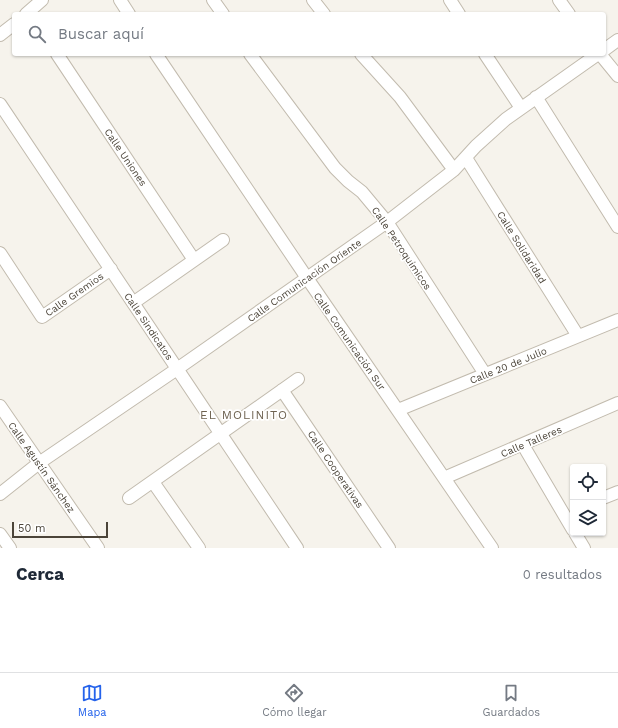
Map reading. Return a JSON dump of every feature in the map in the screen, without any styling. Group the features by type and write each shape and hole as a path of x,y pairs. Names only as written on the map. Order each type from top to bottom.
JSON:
{"street":[{"path":"29,12 42,0"},
{"path":"120,0 128,12"},
{"path":"213,0 222,12"},
{"path":"450,0 458,12"},
{"path":"559,0 568,12"},
{"path":"0,35 12,26"},
{"path":"606,49 618,40"},
{"name":"Calle Uniones","path":"58,56 194,260"},
{"name":"Calle Comunicación Sur","path":"157,56 492,548"},
{"name":"Calle Petroquímicos","path":"255,56 335,168 362,192 387,222 485,374"},
{"path":"363,56 400,97 454,170"},
{"path":"487,56 521,108"},
{"name":"Calle Comunicación Oriente","path":"0,494 39,463 177,369 387,222 454,170 491,132 521,108 596,56"},
{"path":"601,56 618,76"},
{"path":"536,97 618,227"},
{"name":"Calle Sindicatos","path":"0,104 297,548"},
{"name":"Calle Solidaridad","path":"466,158 578,336"},
{"path":"134,303 223,240"},
{"name":"Calle Gremios","path":"0,253 42,317 111,269"},
{"name":"Calle 20 de Julio","path":"398,410 618,320"},
{"path":"129,498 298,379"},
{"name":"Calle Cooperativas","path":"282,390 389,548"},
{"name":"Calle Talleres","path":"444,478 618,403"},
{"name":"Calle Agustín Sánchez","path":"0,406 98,548"},
{"path":"523,444 568,512"},
{"path":"153,482 199,548"},
{"path":"606,497 618,492"},
{"path":"0,534 10,548"},
{"path":"577,536 584,548"}],"district":[{"name":"EL MOLINITO","path":"244,415"}]}
